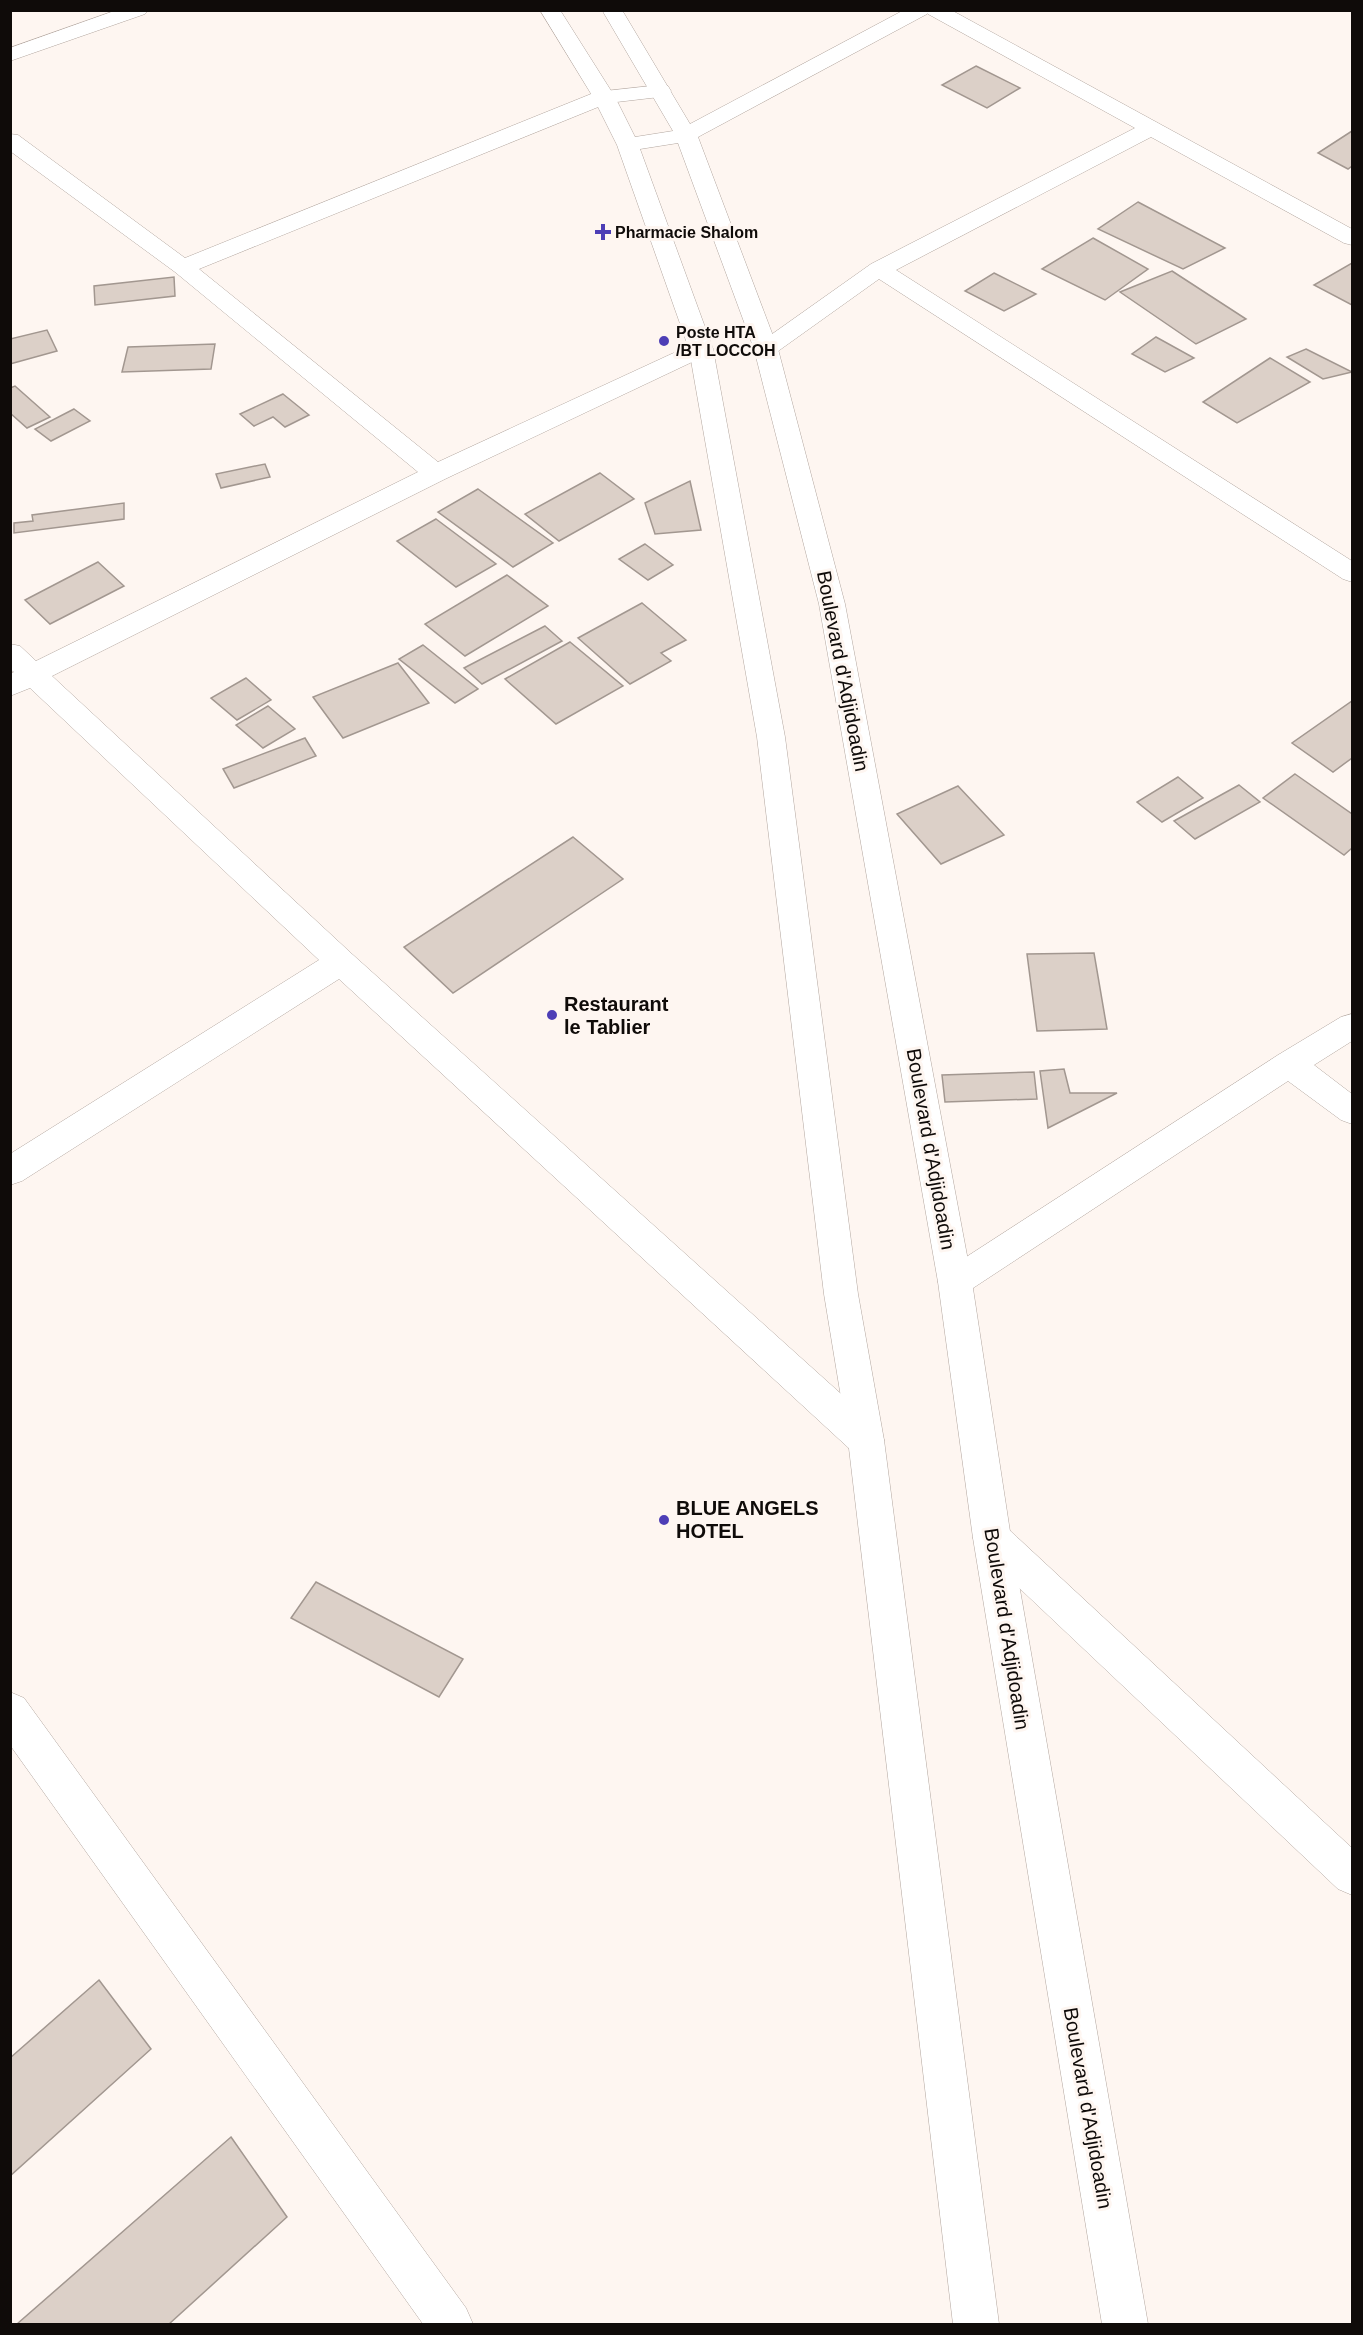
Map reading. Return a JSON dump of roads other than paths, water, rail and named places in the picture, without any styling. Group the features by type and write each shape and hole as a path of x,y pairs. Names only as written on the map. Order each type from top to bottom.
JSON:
{"street":[{"path":"10,55 138,10"},
{"path":"550,10 604,97 628,145 701,349 771,737 841,1294 866,1440 976,2325"},
{"name":"Boulevard d'Adjidoadin","path":"612,10 686,135 766,349 832,604 955,1282 992,1538 1125,2325"},
{"path":"628,145 686,135 920,10"},
{"path":"935,10 1353,238"},
{"path":"183,267 604,97 660,91"},
{"path":"766,349 879,268 1152,128"},
{"path":"10,140 183,267 436,473"},
{"path":"879,268 1353,573"},
{"path":"21,680 436,473 701,349"},
{"path":"10,653 21,680 341,962 866,1440"},
{"path":"10,1171 341,962"},
{"path":"955,1282 1289,1064 1353,1026"},
{"path":"1289,1064 1353,1111"},
{"path":"992,1538 1353,1875"},
{"path":"10,1711 450,2325"}],"place":[{"name":"Pharmacie Shalom","path":"603,232"},
{"name":"Poste HTA /BT LOCCOH","path":"664,341"},
{"name":"Restaurant le Tablier","path":"552,1015"},
{"name":"BLUE ANGELS HOTEL","path":"664,1520"}]}
